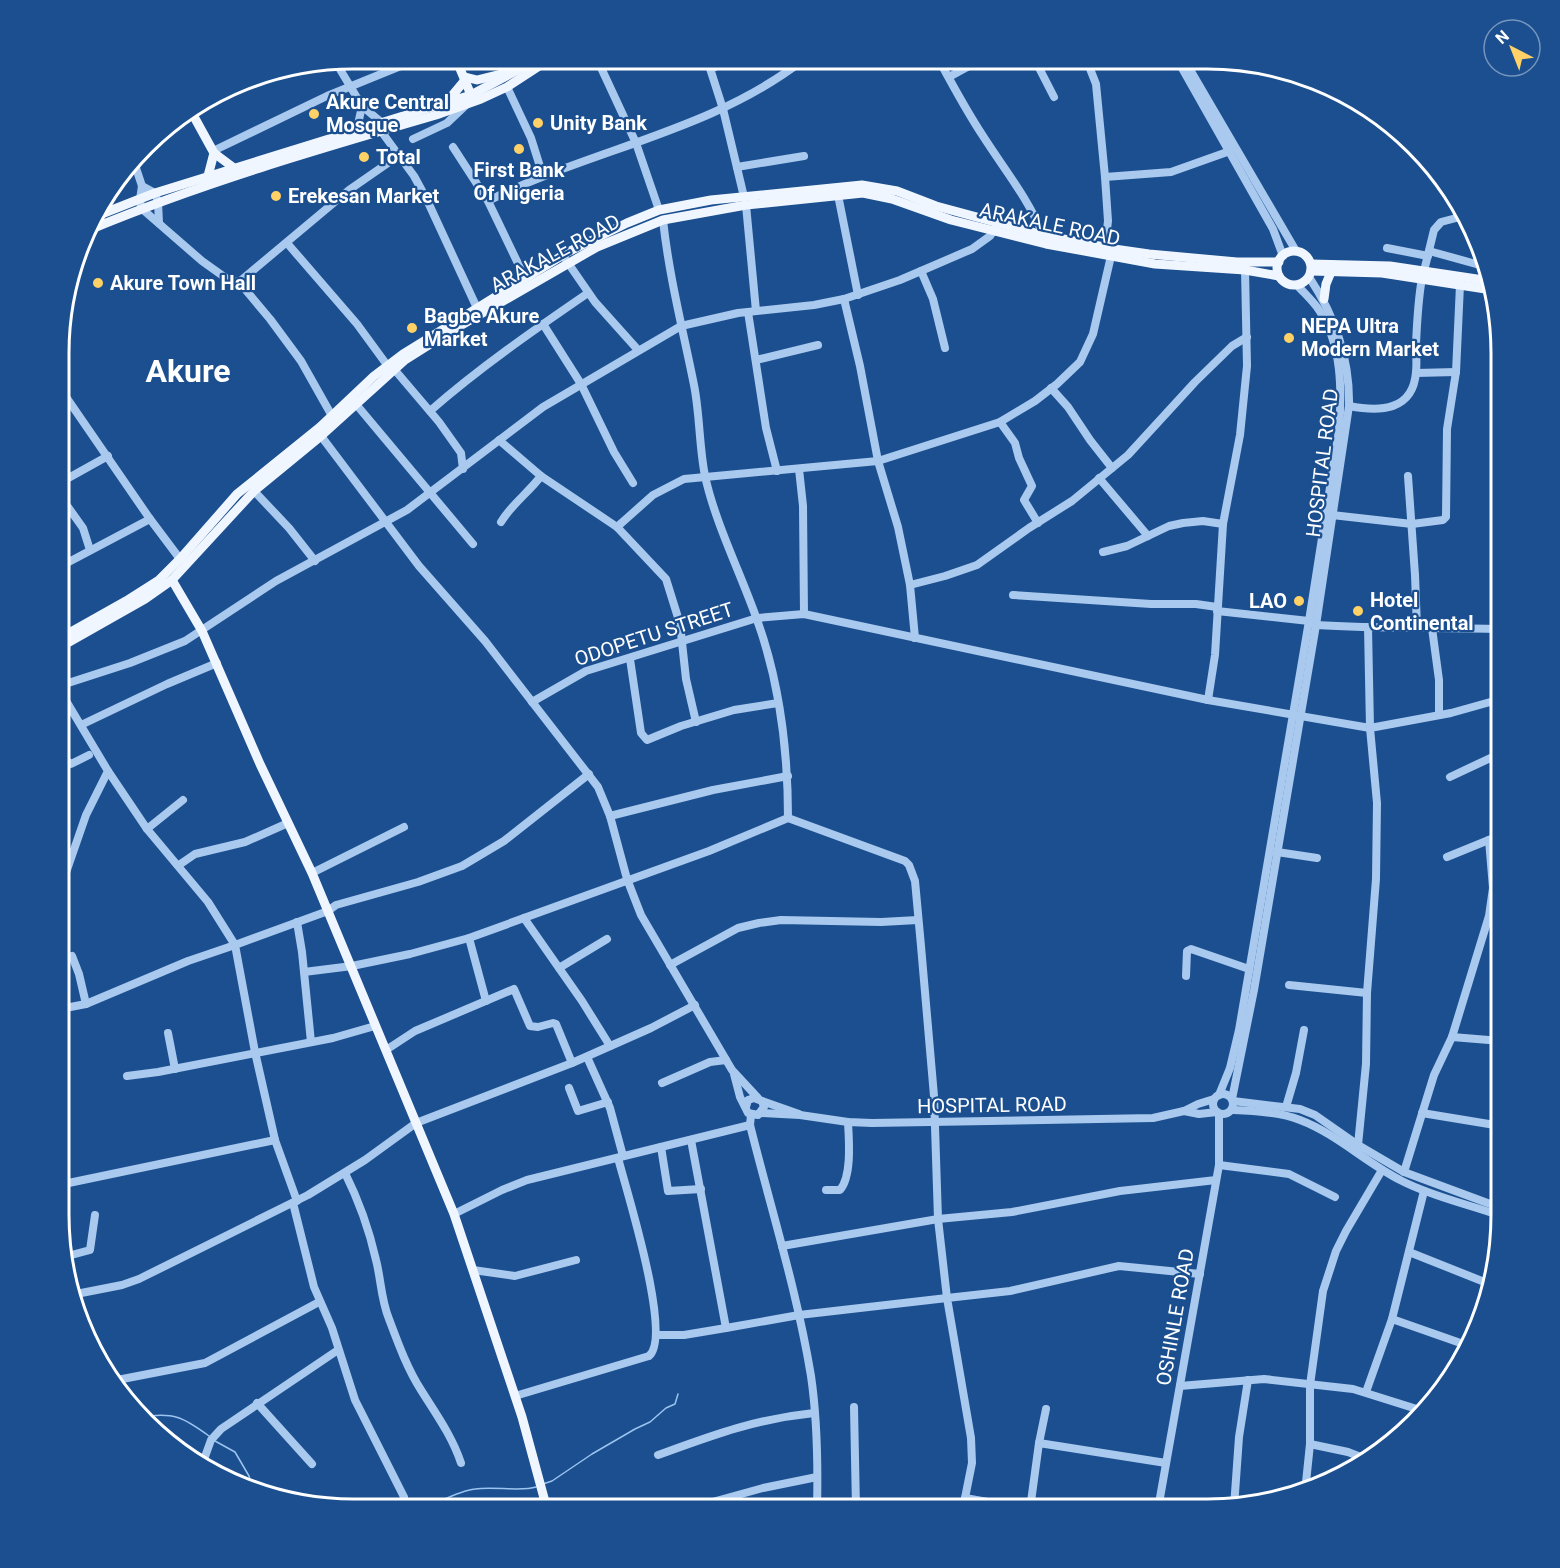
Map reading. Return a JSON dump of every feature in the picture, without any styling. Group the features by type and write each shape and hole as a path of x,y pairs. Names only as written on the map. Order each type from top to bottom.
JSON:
{"main road":[{"path":"461,69 471,94"},
{"path":"156,197 381,127 467,104 507,87 535,69"},
{"path":"465,78 477,80 519,70"},
{"path":"106,214 141,203 207,176 357,129 381,127 471,94 519,70"},
{"path":"446,103 465,78"},
{"path":"194,117 213,152 234,168"},
{"path":"207,176 213,152"},
{"name":"ARAKALE ROAD","path":"745,201 862,184 897,191 996,227 1111,256 1155,264 1245,270 1279,276"},
{"name":"ARAKALE ROAD","path":"69,642 159,580 254,491 321,436 391,367 627,223 711,200 745,201 863,193 875,194 939,217 1168,256 1238,262 1281,259"},
{"path":"100,224 141,203"},
{"path":"1296,251 1308,258 1310,271 1304,283 1290,285 1283,282 1277,269 1281,259 1296,251"},
{"name":"ARAKALE ROAD","path":"69,634 145,599 172,580 217,524 237,494 391,367 525,278 566,259"},
{"path":"1310,271 1390,266 1460,285 1483,289"},
{"path":"1310,271 1423,275 1481,280"},
{"path":"1324,298 1331,272"},
{"path":"172,580 202,631 260,764 312,873 454,1214 515,1396 543,1499"}],"street":[{"path":"213,152 327,96 394,69"},
{"path":"602,69 636,143 661,215 668,267 694,387 705,476 726,540 757,618 770,662 785,733 788,818"},
{"path":"711,69 745,201 756,360 766,428 777,471"},
{"path":"488,201 543,176 723,109 790,69"},
{"path":"944,69 969,115 1019,187 1043,235"},
{"path":"949,77 964,69"},
{"path":"1040,69 1054,96"},
{"path":"1090,69 1096,84 1105,177 1108,221 1105,246"},
{"path":"1183,69 1273,229 1281,259"},
{"path":"1190,69 1296,251"},
{"path":"340,70 362,106 381,127 428,200 477,308"},
{"path":"507,87 531,138 543,176"},
{"path":"413,139 447,123 467,104"},
{"path":"357,129 362,106"},
{"path":"453,147 488,201 525,278"},
{"path":"1105,177 1171,172 1230,151"},
{"path":"239,282 365,177 398,156"},
{"path":"737,167 804,156"},
{"path":"137,170 142,186 141,203 178,242 219,274 230,281 239,282 301,361 332,416"},
{"path":"142,186 156,197 159,223"},
{"path":"838,195 858,295"},
{"path":"1349,406 1376,409 1400,404 1412,392 1416,373 1418,308 1434,230 1437,225 1457,218"},
{"path":"69,683 166,650 202,631 276,581 407,510 534,414 681,326 752,312 814,305 858,295 972,249 984,242 996,227"},
{"path":"287,243 430,411 461,453 463,469"},
{"path":"1387,248 1477,264"},
{"path":"617,527 663,488 684,479 878,461 1000,422 1051,388 1080,362 1089,345 1111,256"},
{"path":"566,259 588,293 638,350"},
{"path":"1208,700 1215,655 1223,524 1239,435 1246,366 1245,270"},
{"path":"921,271 933,299 945,348"},
{"name":"HOSPITAL ROAD","path":"1310,271 1337,327 1350,390 1347,431 1311,623"},
{"name":"HOSPITAL ROAD","path":"1297,285 1318,308 1330,330 1340,377 1339,430 1311,623"},
{"path":"1332,515 1412,524 1443,520 1446,517 1448,429 1456,372 1460,285"},
{"path":"430,411 453,391 588,293"},
{"path":"844,299 860,366 878,461 898,527 910,585 915,638"},
{"path":"543,324 581,384 614,452 633,483"},
{"path":"910,585 977,565 1072,501 1128,455 1232,346 1246,337"},
{"path":"756,360 818,345"},
{"path":"1416,373 1456,372"},
{"path":"1051,388 1068,407 1112,468"},
{"path":"69,401 180,559"},
{"path":"356,403 473,544"},
{"path":"1000,422 1015,443 1019,458 1030,480 1032,486 1024,500 1038,523"},
{"path":"321,436 418,566 485,641 598,787 610,816 627,879 641,915 732,1070 760,1100 764,1107 760,1113"},
{"path":"499,440 542,476 617,527 666,579 680,624 686,679 696,722"},
{"path":"461,453 476,459"},
{"path":"69,478 108,456"},
{"path":"799,470 803,506 804,614"},
{"path":"501,522 542,476"},
{"path":"1408,476 1417,627"},
{"path":"1099,478 1148,536"},
{"path":"254,491 289,528 315,561"},
{"path":"69,508 83,528 90,550"},
{"path":"69,562 150,519"},
{"path":"1103,552 1127,546 1169,526 1203,522 1223,524"},
{"path":"1013,595 1151,604 1196,604 1311,623 1368,627 1491,629"},
{"name":"ODOPETU STREET","path":"532,702 586,671 757,618 804,614 1208,700 1370,728 1440,715 1491,702"},
{"path":"1311,623 1235,1047 1230,1068 1213,1107 1286,1111 1300,1109 1315,1115 1358,1145 1404,1172 1491,1204"},
{"path":"1358,1145 1366,1064 1367,993 1376,879 1377,830 1377,803 1370,728 1368,627"},
{"path":"1432,628 1439,680 1440,715"},
{"path":"630,658 641,733 647,740 734,710 778,703"},
{"path":"81,725 217,663"},
{"path":"69,705 108,771 147,829 208,902 235,945 255,1052 275,1140 295,1202 314,1287 332,1328 355,1400 404,1497"},
{"path":"1227,1108 1254,990 1277,852 1296,716"},
{"path":"69,762 71,764 89,755"},
{"path":"1450,777 1491,758"},
{"path":"69,864 86,815 108,771"},
{"path":"69,1007 86,1004 188,961 297,922 336,905 418,882 462,866 504,841 588,774"},
{"path":"610,816 713,790 788,776"},
{"path":"147,829 183,800"},
{"path":"304,972 352,966 442,947 709,851 788,818 905,861 912,870 915,881 935,1122 938,1219 947,1298 971,1438 972,1464 965,1498 971,1499"},
{"path":"179,865 195,854 245,842 288,823"},
{"path":"312,873 404,827"},
{"path":"1447,857 1489,840 1491,864"},
{"path":"1277,852 1317,858"},
{"path":"1404,1172 1434,1074 1452,1037 1489,916 1491,902"},
{"path":"525,918 610,1046"},
{"path":"670,964 738,928 759,923 781,920 881,922 918,920"},
{"path":"297,922 311,1042"},
{"path":"469,938 486,1001"},
{"path":"559,968 606,939"},
{"path":"1186,976 1187,951 1191,949 1250,969"},
{"path":"72,957 79,974 86,1004"},
{"path":"1288,985 1367,993"},
{"path":"386,1050 415,1031 514,989 530,1026 556,1024 572,1063"},
{"path":"80,1293 122,1286 139,1279 295,1202 345,1173 416,1123 587,1057 695,1005"},
{"path":"127,1076 175,1069 311,1042 375,1026"},
{"path":"1286,1111 1304,1030"},
{"path":"168,1032 175,1069"},
{"path":"1452,1037 1491,1040"},
{"path":"515,1396 649,1356 654,1350 656,1335 647,1266 639,1230 608,1102 587,1057"},
{"path":"662,1083 710,1062 726,1060"},
{"path":"732,1070 740,1097 751,1115 750,1125 799,1315 811,1378 817,1499"},
{"path":"569,1088 578,1111 608,1102"},
{"path":"1184,1111 1226,1094 1227,1108"},
{"path":"746,1107 748,1100 760,1100 800,1115"},
{"path":"1184,1111 1199,1114 1227,1108"},
{"name":"OSHINLE ROAD","path":"1160,1499 1219,1165 1220,1131 1227,1108"},
{"name":"HOSPITAL ROAD","path":"800,1115 848,1122 935,1122 1153,1118 1184,1111"},
{"path":"1286,1111 1382,1170 1424,1191 1491,1213"},
{"path":"751,1115 760,1113 800,1115"},
{"path":"1422,1113 1491,1124"},
{"path":"826,1190 840,1190 846,1180 849,1147 848,1122"},
{"path":"454,1214 527,1180 750,1125"},
{"path":"69,1183 275,1140"},
{"path":"691,1140 726,1328"},
{"path":"661,1147 668,1191 701,1189"},
{"path":"1219,1165 1289,1174 1335,1197"},
{"path":"1306,1481 1310,1443 1310,1385 1323,1291 1346,1231 1382,1170"},
{"path":"345,1173 362,1209 377,1263 382,1295 394,1331 412,1375 455,1444 461,1463"},
{"path":"782,1246 938,1219 1012,1212 1120,1191 1216,1180"},
{"path":"1366,1392 1392,1319 1424,1191"},
{"path":"71,1255 90,1250 95,1215"},
{"path":"1409,1252 1483,1281"},
{"path":"473,1270 515,1276 576,1260"},
{"path":"656,1335 684,1335 799,1315 1010,1291 1119,1266 1200,1274"},
{"path":"122,1379 205,1363 320,1302"},
{"path":"1392,1319 1460,1343"},
{"path":"205,1457 212,1440 220,1429 338,1350"},
{"path":"1180,1386 1264,1379 1353,1389 1415,1408"},
{"path":"1235,1497 1239,1437 1248,1380"},
{"path":"257,1403 312,1464"},
{"path":"854,1407 856,1499"},
{"path":"1031,1499 1046,1409"},
{"path":"658,1455 749,1423 814,1413"},
{"path":"1040,1443 1166,1463"},
{"path":"1310,1443 1357,1456"},
{"path":"723,1499 817,1477"}],"waterway":[{"path":"543,1484 552,1481 592,1454 650,1422 666,1408 675,1404 678,1394"},
{"path":"152,1416 178,1417 209,1436"},
{"path":"215,1441 235,1452 250,1479"},
{"path":"446,1499 468,1490 482,1488 536,1487"}],"place":[{"name":"Akure Central Mosque","path":"314,114"},
{"name":"Unity Bank","path":"538,123"},
{"name":"First Bank Of Nigeria","path":"519,149"},
{"name":"Total","path":"364,157"},
{"name":"Erekesan Market","path":"276,196"},
{"name":"Akure Town Hall","path":"98,283"},
{"name":"Bagbe Akure Market","path":"412,328"},
{"name":"NEPA Ultra Modern Market","path":"1289,338"},
{"name":"LAO","path":"1299,601"},
{"name":"Hotel Continental","path":"1358,611"}],"district":[{"name":"Akure","path":"188,371"}]}
